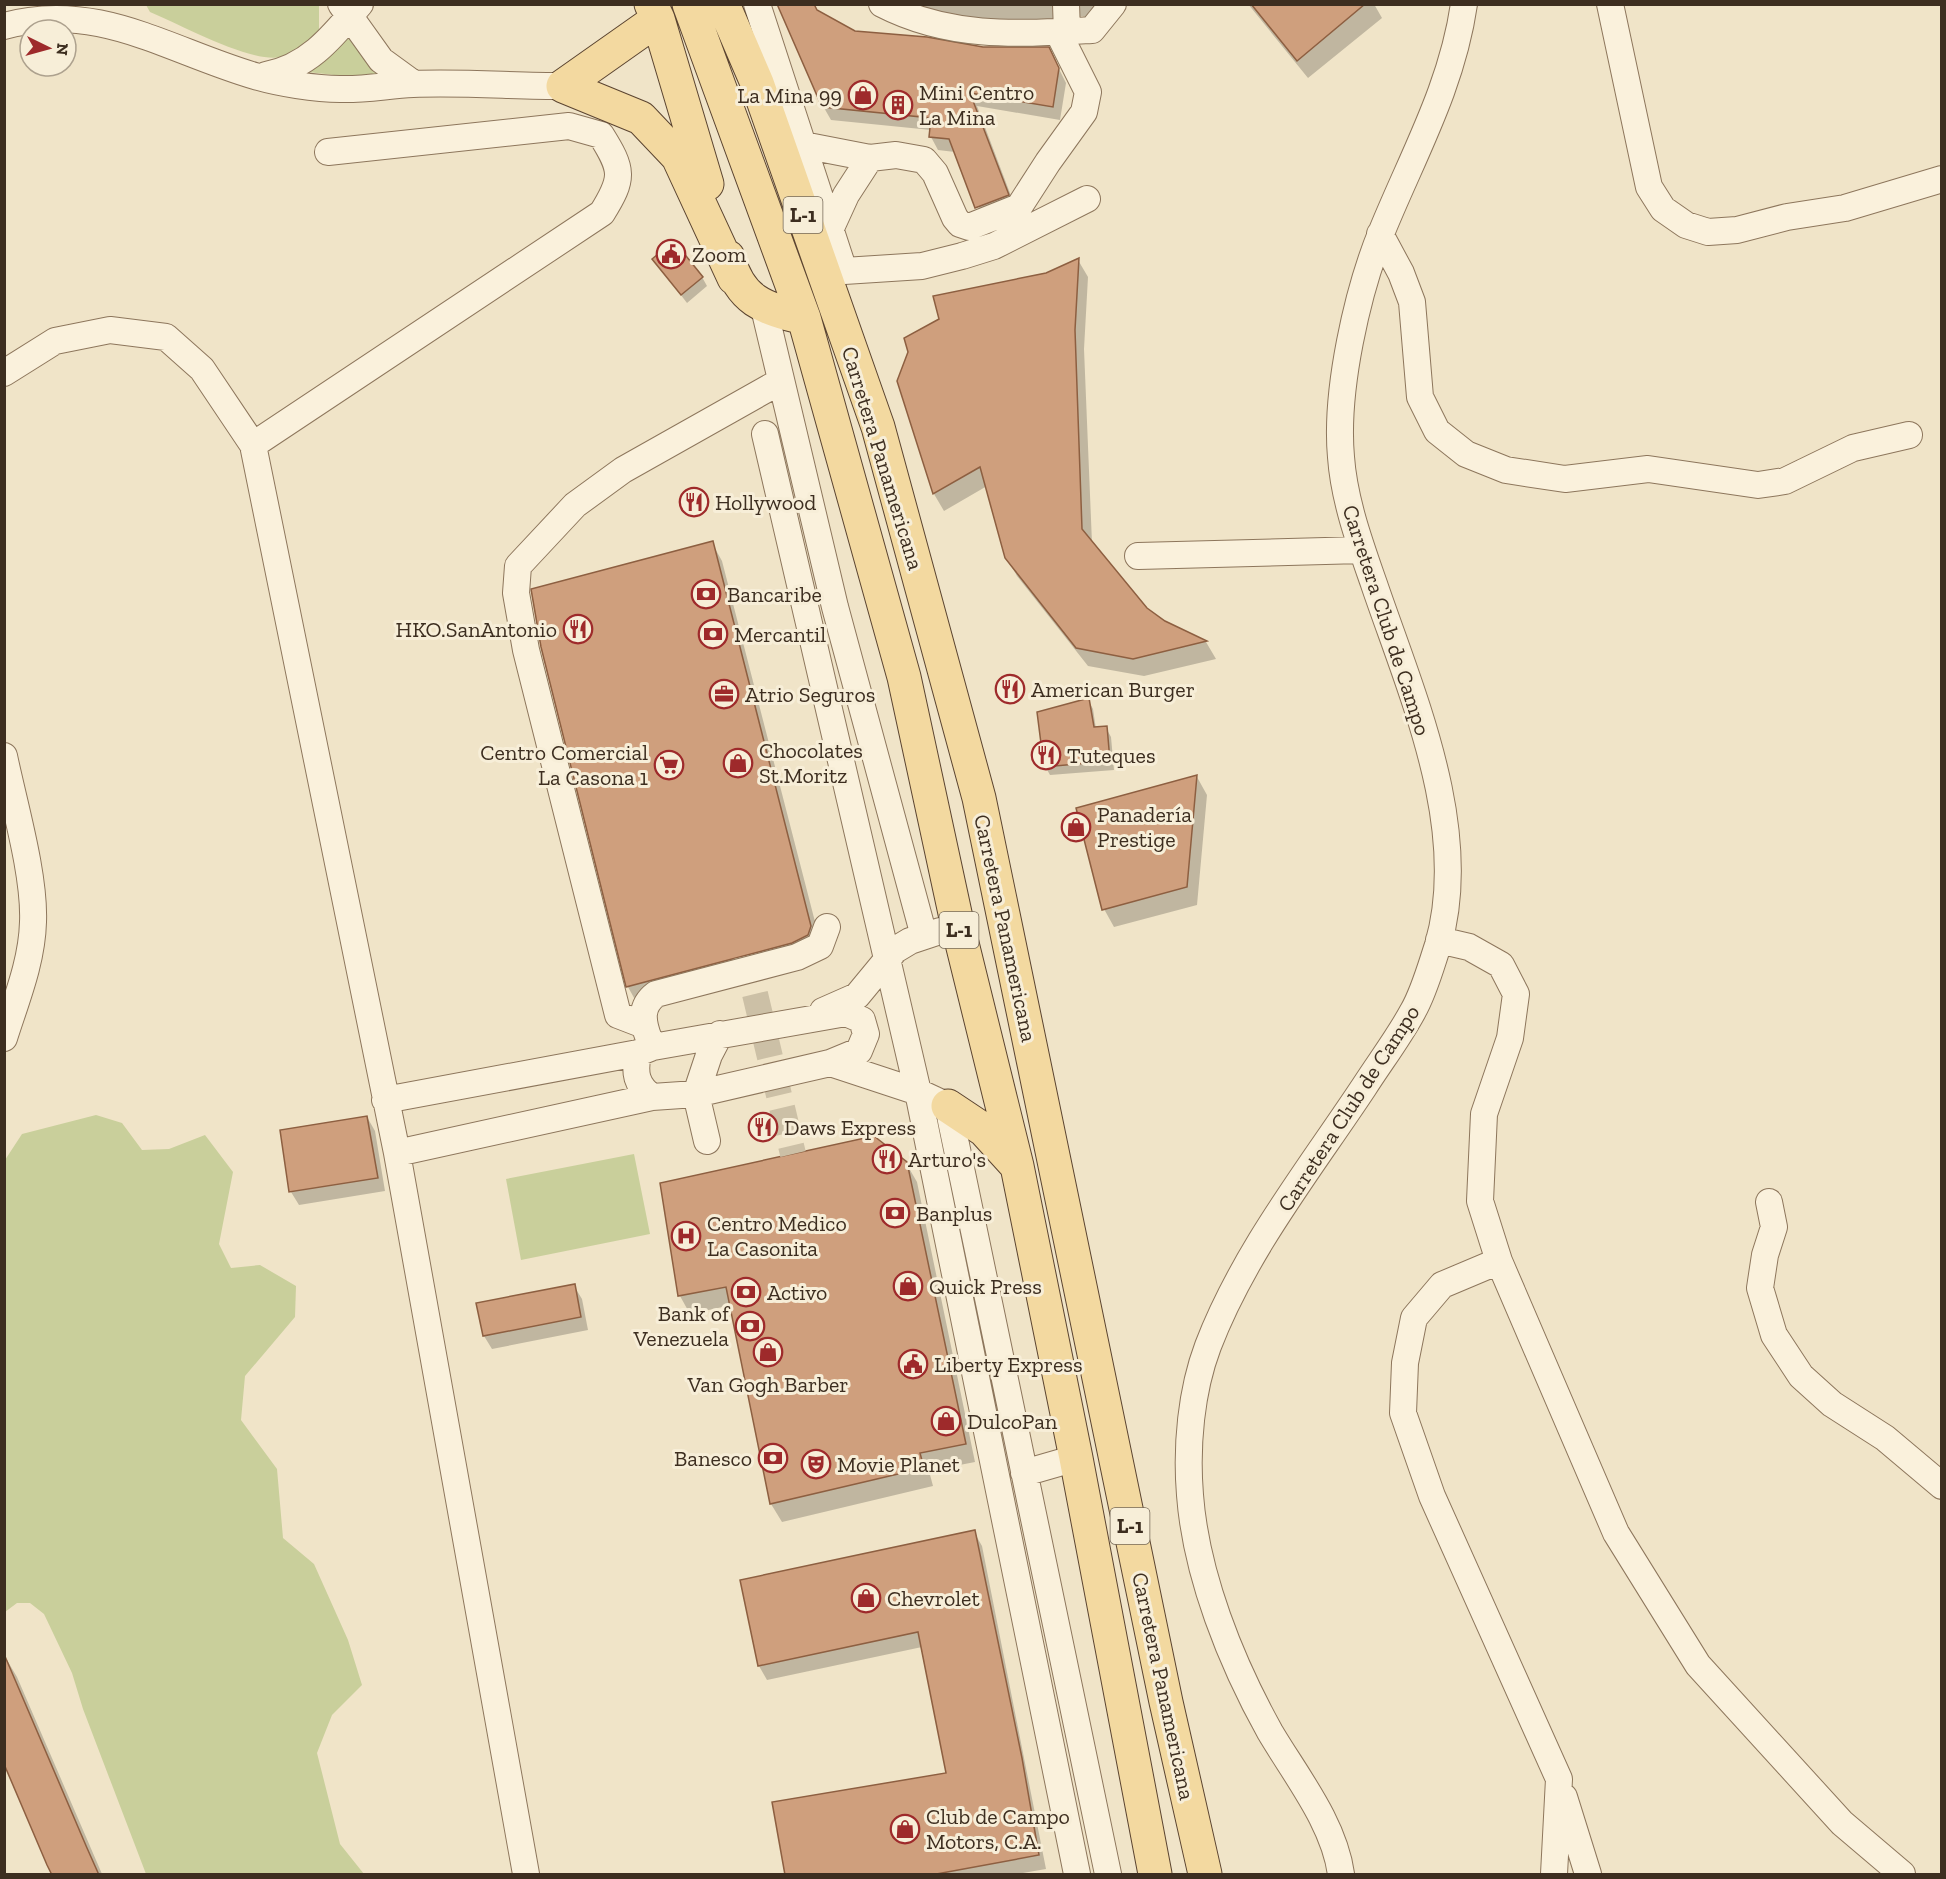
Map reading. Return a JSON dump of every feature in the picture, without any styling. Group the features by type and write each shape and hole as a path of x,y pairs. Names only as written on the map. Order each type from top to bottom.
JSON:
{"main road":[{"name":"Carretera Panamericana","path":"689,4 804,318 904,677 958,927 1017,1166 1076,1458 1155,1875"},
{"name":"Carretera Panamericana","path":"723,4 757,83 878,427 979,798 1166,1702 1205,1875"},
{"path":"734,278 655,12 563,86 641,118 678,157 734,278 764,308 804,318"},
{"path":"844,271 878,427"},
{"path":"948,1106 984,1130 1017,1166"}],"street":[{"path":"129,4 136,19 152,33"},
{"path":"757,4 844,271 922,266 962,256 994,246 1087,199"},
{"path":"882,4 931,24 978,33 1092,30 1113,4"},
{"path":"802,145 870,158 896,155 924,160 935,173 955,218 960,224 969,227 1019,207 1084,112 1089,92 1063,32 1066,4"},
{"name":"Carretera Club de Campo","path":"1341,1875 1338,1848 1267,1726 1236,1664 1212,1597 1197,1538 1190,1495 1190,1445 1194,1404 1208,1346 1249,1260 1416,1007 1439,940 1449,858 1440,803 1424,731 1362,550 1341,458 1341,420 1346,369 1356,315 1380,234 1438,106 1453,57 1464,4"},
{"path":"1610,4 1649,187 1662,209 1686,225 1708,232 1737,230 1787,217 1845,208 1941,179"},
{"path":"257,77 279,72 308,59 321,49 350,9 381,60 414,84"},
{"path":"4,26 19,20 56,13 94,15 152,33 205,59 257,77 340,90 414,84 563,86"},
{"path":"253,445 602,213 617,189 618,162 601,135 569,126 328,152"},
{"path":"830,230 846,195 870,158"},
{"path":"1380,234 1401,273 1412,302 1420,397 1437,431 1466,454 1506,470 1565,479 1648,470 1758,484 1785,481 1853,448 1909,435"},
{"path":"764,308 835,607 924,936"},
{"path":"4,373 55,341 110,330 166,337 202,369 253,445 397,1153 526,1875"},
{"path":"645,1042 618,1016 526,650 516,592 518,566 575,505 641,459 781,381"},
{"path":"765,434 918,1092 1077,1875"},
{"path":"1138,556 1362,550"},
{"path":"4,756 30,885 33,921 29,960 4,1038"},
{"path":"652,1097 640,1088 635,1069 645,1042 647,1000 657,994 796,957 820,946 827,927"},
{"path":"808,1018 857,996 895,950 924,936 958,927"},
{"path":"1439,940 1469,947 1501,965 1516,994 1510,1038 1484,1114 1480,1201 1499,1261 1616,1533 1698,1665 1842,1823 1902,1875"},
{"path":"386,1100 645,1042 720,1034 808,1018 846,1013 862,1020 866,1034 859,1051 830,1063 696,1094 652,1097 397,1153"},
{"path":"707,1142 696,1094 709,1055 720,1034"},
{"path":"830,1063 918,1092 948,1106 1108,1875"},
{"path":"1769,1202 1774,1227 1765,1255 1760,1288 1774,1335 1801,1376 1832,1404 1885,1438 1941,1486"},
{"path":"1499,1261 1442,1285 1414,1318 1405,1363 1402,1413 1432,1496 1559,1779 1588,1875"},
{"path":"1024,1473 1076,1458"},
{"path":"1554,1875 1559,1779"}],"green space":[{"path":"146,5 319,5 319,32 292,53 268,58 252,55 216,42 150,12"},
{"path":"348,32 362,55 382,74 343,76 308,72 326,60"},
{"path":"96,1115 122,1123 142,1150 169,1149 205,1135 233,1172 219,1244 231,1268 260,1265 296,1286 295,1317 245,1376 241,1420 277,1469 283,1538 314,1564 348,1640 362,1685 332,1715 317,1753 340,1844 364,1874 146,1874 83,1709 72,1673 44,1614 30,1603 17,1603 5,1612 5,1160 22,1134"},
{"path":"634,1154 650,1234 521,1260 506,1179"}],"building":[{"name":"Mini Centro La Mina","path":"777,4 814,4 817,10 855,31 927,37 983,47 1049,47 1059,68 1053,107 970,93 1009,195 975,208 949,139 929,137 931,118 822,107"},
{"path":"1251,4 1365,4 1297,61"},
{"path":"674,241 703,277 681,295 652,259"},
{"path":"1079,258 1075,330 1082,529 1147,608 1165,621 1207,641 1133,659 1076,648 1005,558 980,467 933,494 897,381 908,352 904,338 939,319 933,296 1046,273"},
{"name":"Centro Comercial La Casona 1","path":"713,541 811,926 808,935 792,943 626,987 541,647 531,589"},
{"path":"1089,698 1094,727 1107,726 1110,761 1044,767 1037,712"},
{"path":"1197,775 1187,887 1102,910 1076,808"},
{"path":"367,1116 378,1178 289,1192 280,1130"},
{"path":"874,1136 907,1162 966,1444 920,1453 924,1468 770,1504 726,1287 678,1296 660,1183"},
{"path":"575,1284 581,1317 483,1336 476,1303"},
{"path":"975,1530 1022,1758 1039,1855 931,1875 785,1875 772,1802 946,1773 918,1632 758,1666 740,1580"},
{"path":"4,1654 99,1875 52,1875 47,1865 4,1764"}],"tunnel":[{"path":"746,956 793,1154"}],"place":[{"name":"La Mina 99","path":"863,95"},
{"name":"Mini Centro La Mina","path":"898,105"},
{"name":"Zoom","path":"671,254"},
{"name":"Hollywood","path":"694,502"},
{"name":"Bancaribe","path":"706,594"},
{"name":"HKO.SanAntonio","path":"578,629"},
{"name":"Mercantil","path":"713,634"},
{"name":"American Burger","path":"1010,689"},
{"name":"Atrio Seguros","path":"724,694"},
{"name":"Tuteques","path":"1046,755"},
{"name":"Chocolates St.Moritz","path":"738,763"},
{"name":"Centro Comercial La Casona 1","path":"669,765"},
{"name":"Panadería Prestige","path":"1076,827"},
{"name":"Daws Express","path":"763,1127"},
{"name":"Arturo's","path":"887,1159"},
{"name":"Banplus","path":"895,1213"},
{"name":"Centro Medico La Casonita","path":"686,1236"},
{"name":"Quick Press","path":"908,1286"},
{"name":"Activo","path":"746,1292"},
{"name":"Bank of Venezuela","path":"750,1326"},
{"name":"Van Gogh Barber","path":"768,1352"},
{"name":"Liberty Express","path":"913,1364"},
{"name":"DulcoPan","path":"946,1421"},
{"name":"Banesco","path":"773,1458"},
{"name":"Movie Planet","path":"816,1464"},
{"name":"Chevrolet","path":"866,1598"},
{"name":"Club de Campo Motors, C.A.","path":"905,1829"}]}
